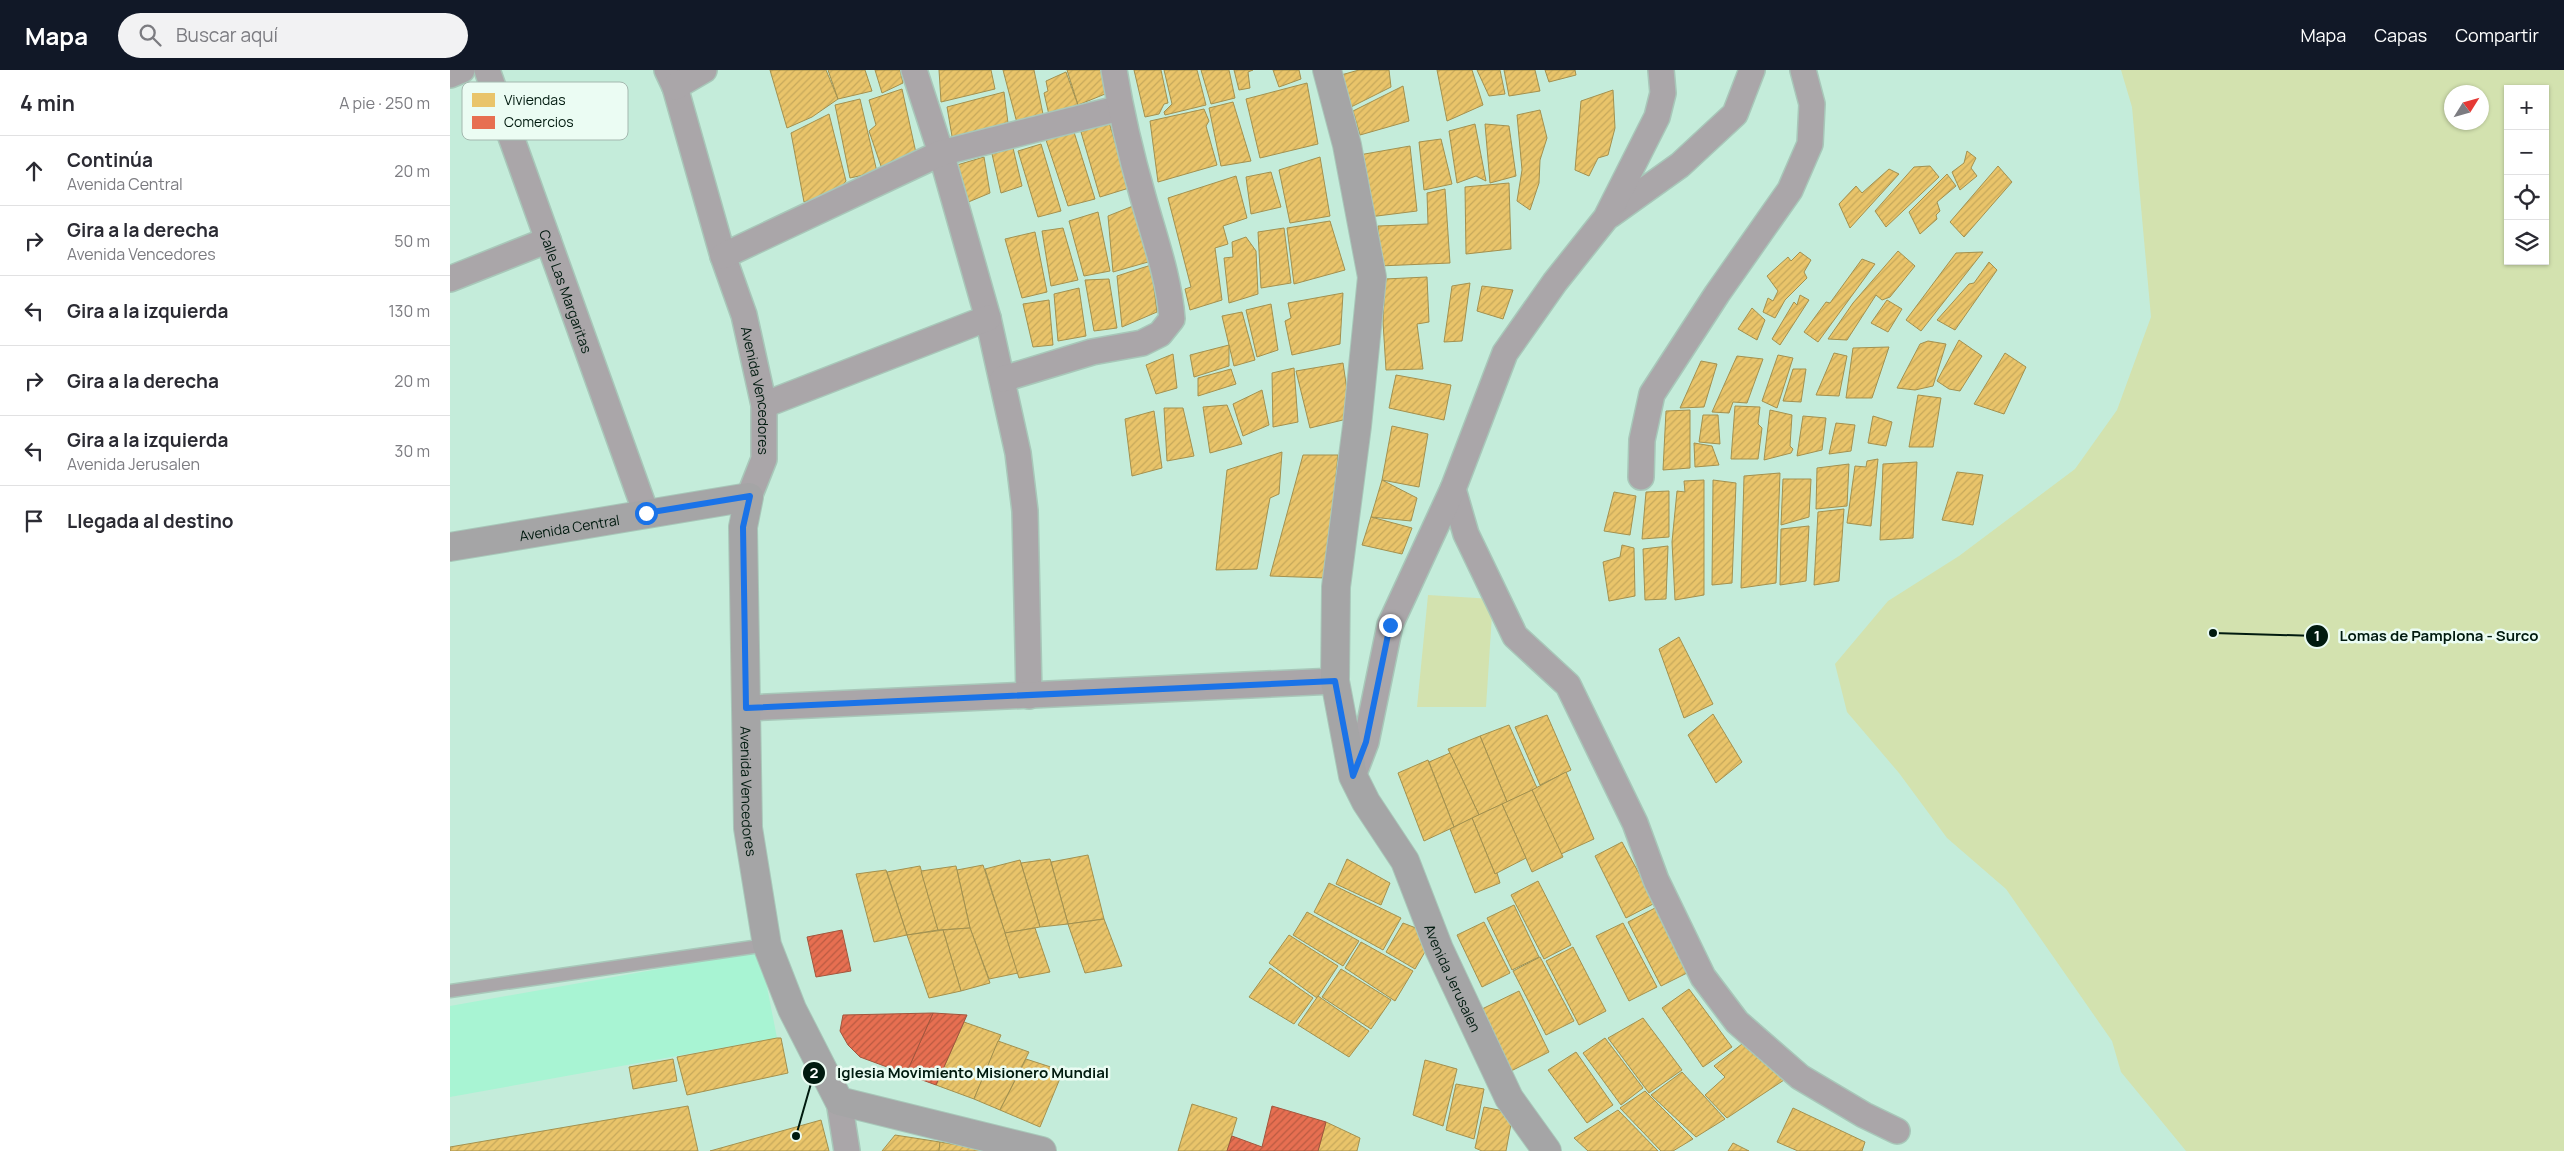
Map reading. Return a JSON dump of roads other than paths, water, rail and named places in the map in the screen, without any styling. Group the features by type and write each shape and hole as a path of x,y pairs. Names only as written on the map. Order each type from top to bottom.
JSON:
{"street":[{"path":"450,75 462,70"},
{"name":"Calle Las Margaritas","path":"487,70 491,82"},
{"path":"671,79 704,70"},
{"path":"914,70 941,153 988,318 1018,453 1025,511 1024,563 1029,696"},
{"path":"1003,379 1092,352 1142,343 1160,334 1172,319 1170,292 1120,108 1114,70"},
{"name":"Avenida Jerusalen","path":"1327,70 1348,145 1372,277 1357,426 1336,587 1335,681 1353,776 1366,802 1405,861 1440,949 1509,1098 1547,1151"},
{"path":"1353,776 1366,742 1390,625 1453,488 1505,353 1555,282 1606,218 1656,117 1663,93 1661,70"},
{"path":"1606,218 1680,165 1735,114 1752,70"},
{"path":"1641,478 1642,440 1652,394 1717,294 1790,190 1810,144 1812,104 1803,70"},
{"name":"Avenida Vencedores","path":"671,79 723,256 744,315 764,405 764,459 750,496 743,527 748,828 767,945 792,1009 840,1101 847,1151"},
{"path":"723,256 941,153 1120,108"},
{"name":"Calle Las Margaritas","path":"512,140 646,513"},
{"path":"450,279 548,240"},
{"path":"764,405 988,318"},
{"path":"1453,488 1466,534 1515,636 1568,685 1635,823 1656,880 1703,978 1737,1022 1800,1077 1864,1116 1897,1131"},
{"name":"Avenida Central","path":"450,547 750,496"},
{"path":"746,708 1335,681"},
{"path":"840,1101 1042,1151"}],"lane":[{"path":"450,991 767,945"}],"place":[{"name":"Lomas de Pamplona - Surco","path":"2213,633"},
{"name":"Iglesia Movimiento Misionero Mundial","path":"796,1136"}]}
